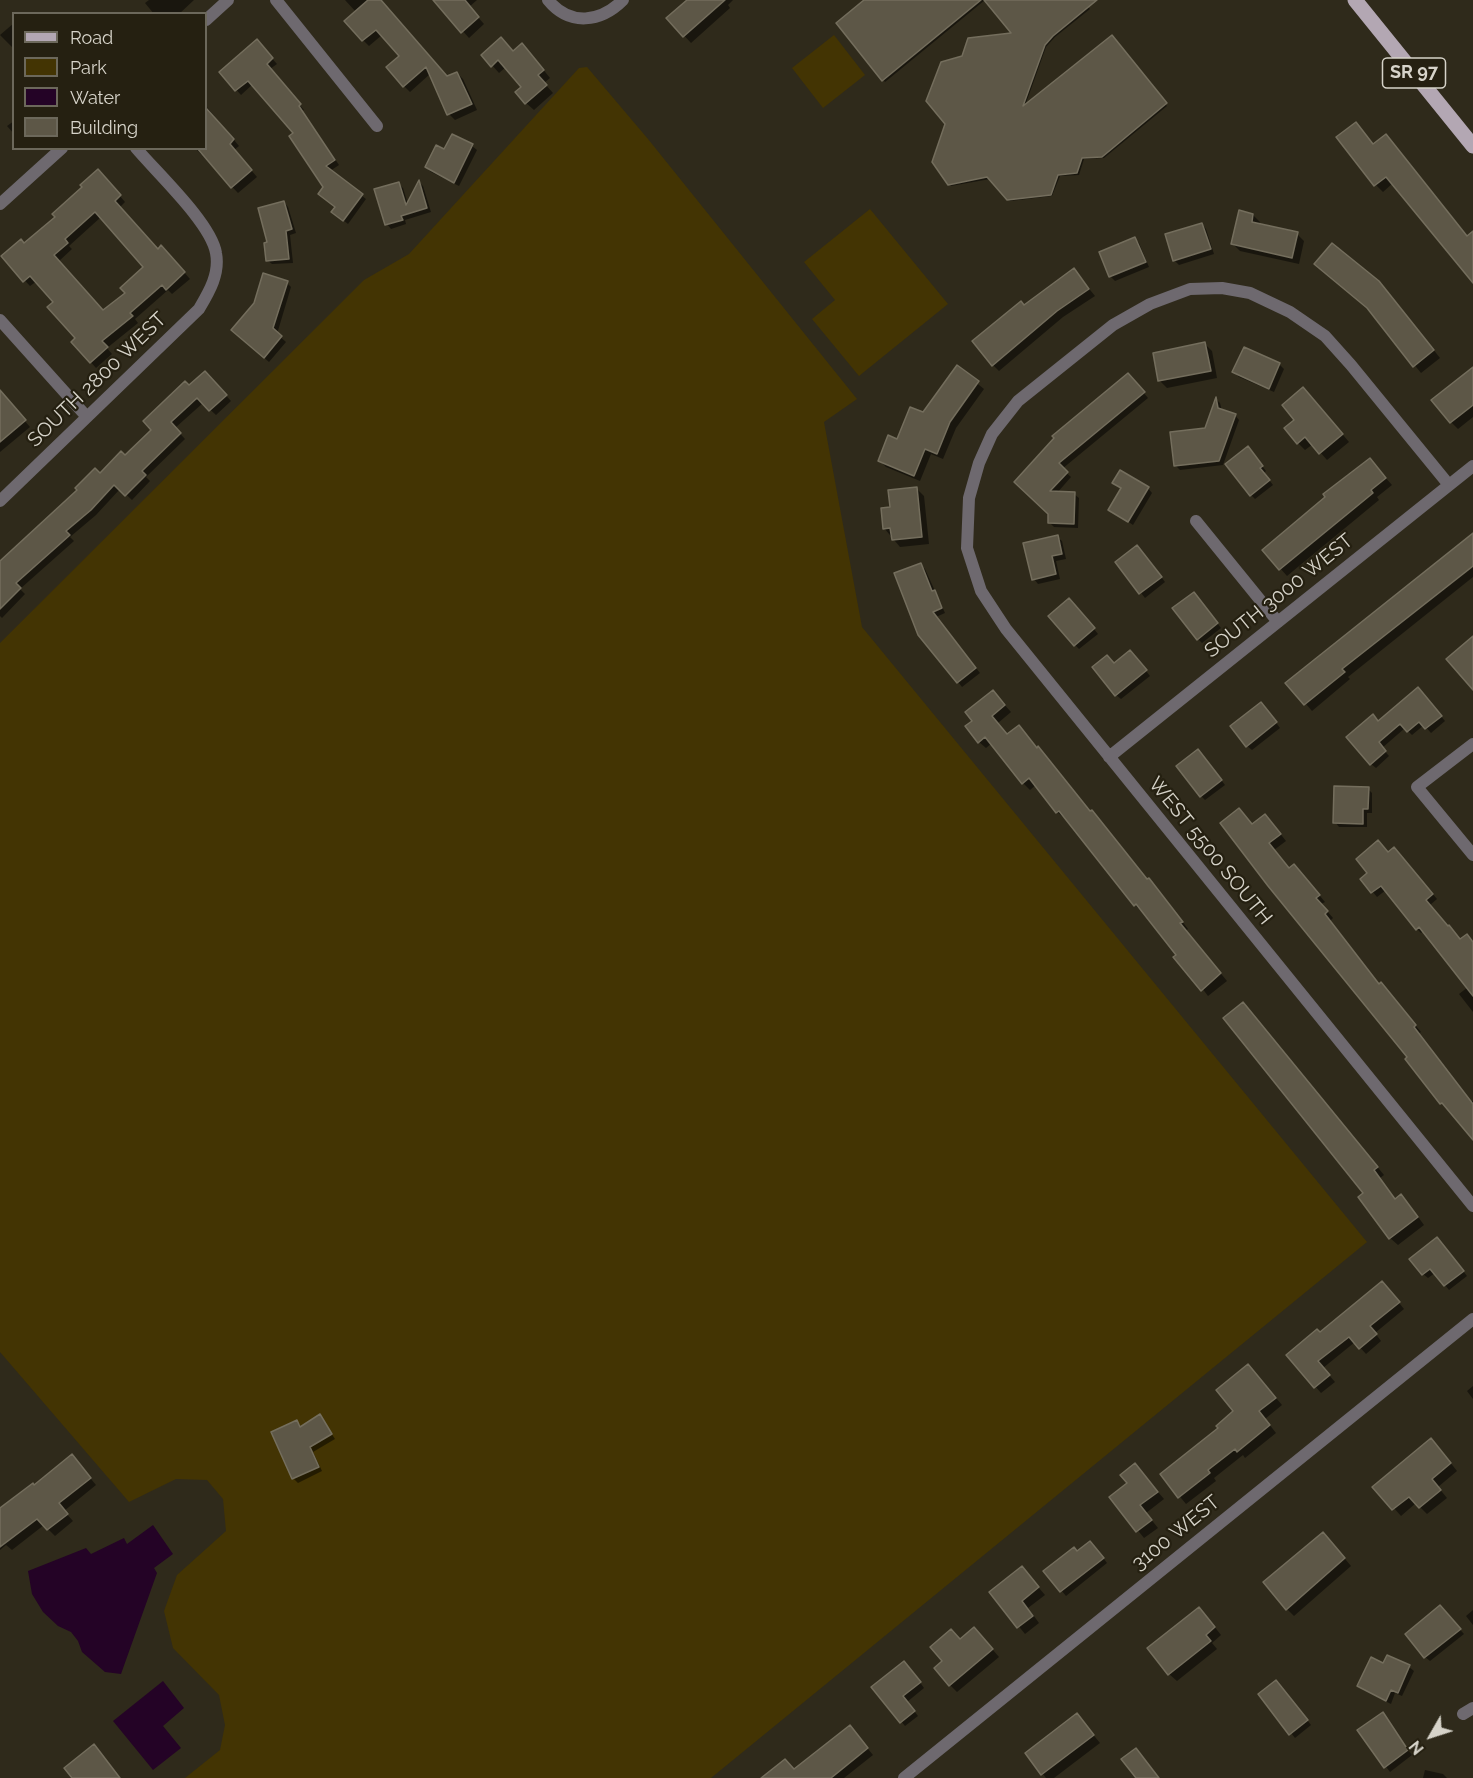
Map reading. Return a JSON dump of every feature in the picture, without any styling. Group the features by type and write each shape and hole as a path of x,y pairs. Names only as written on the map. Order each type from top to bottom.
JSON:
{"main road":[{"name":"SR 97","path":"1355,0 1473,146"}],"street":[{"path":"207,19 228,0"},
{"path":"276,0 377,126"},
{"path":"548,0 572,17 586,20 613,10 623,0"},
{"path":"0,204 60,150"},
{"name":"SOUTH 2800 WEST","path":"0,501 199,309 214,283 216,254 205,226 138,150"},
{"name":"WEST 5500 SOUTH","path":"1449,485 1325,336 1290,312 1250,293 1222,288 1190,289 1150,304 1113,325 1018,401 992,434 979,463 969,498 968,548 981,591 1006,629 1473,1206"},
{"path":"0,320 87,417"},
{"name":"SOUTH 3000 WEST","path":"1109,757 1473,466"},
{"path":"1196,521 1278,622"},
{"path":"1473,744 1417,787 1473,855"},
{"name":"3100 WEST","path":"904,1778 1473,1319"}],"green space":[{"path":"834,35 865,75 823,108 792,68"},
{"path":"587,67 648,139 857,399 824,422 862,627 1367,1242 711,1778 185,1778 220,1750 225,1725 219,1695 173,1648 164,1611 177,1575 226,1531 223,1499 207,1480 176,1479 129,1502 0,1352 0,643 364,280 409,254 579,68"},
{"path":"870,209 948,304 859,376 812,319 835,300 804,262"}],"water":[{"path":"153,1525 173,1554 154,1568 157,1573 121,1674 105,1672 82,1652 71,1632 58,1626 43,1612 32,1594 28,1571 86,1548 91,1554 124,1538 127,1544"},
{"path":"163,1681 184,1708 163,1726 181,1748 153,1770 113,1721"}],"building":[{"path":"368,0 381,0 447,76 457,72 472,104 447,115 426,67 403,87 386,67 399,56 376,30 362,41 344,21"},
{"path":"433,0 465,0 479,17 461,33"},
{"path":"687,0 725,0 683,37 666,18"},
{"path":"864,0 981,0 882,81 836,23"},
{"path":"984,0 1097,0 1045,45 1023,106 1112,35 1167,103 1102,157 1082,158 1077,173 1058,175 1051,195 1007,200 987,177 948,185 932,162 945,124 926,101 941,62 962,56 968,38 1011,33"},
{"path":"501,37 513,51 522,43 544,70 538,75 547,85 525,104 515,92 521,87 498,60 491,67 481,55"},
{"path":"257,39 273,58 267,64 301,104 299,106 335,160 326,166 363,194 343,221 331,212 335,207 318,194 323,187 289,136 293,133 248,81 235,91 219,72"},
{"path":"207,109 234,139 230,144 252,170 231,188 199,150 207,150"},
{"path":"1356,122 1373,144 1386,134 1467,236 1473,231 1473,283 1386,177 1374,186 1336,137"},
{"path":"452,134 473,144 454,183 425,167 436,145 444,149"},
{"path":"98,169 121,195 115,201 158,249 161,245 185,272 166,290 162,285 130,313 133,316 102,341 108,347 90,363 71,342 75,338 47,307 53,302 30,276 23,282 1,256 21,239 24,243 55,217 52,214 82,187 80,185","holes":["95,212 143,267 120,288 125,293 103,310 54,255 68,243 65,239"]},
{"path":"419,180 427,208 401,216 403,220 385,225 374,189 399,182 406,205"},
{"path":"284,201 292,229 286,231 289,259 266,261 264,243 267,242 258,208"},
{"path":"1239,210 1253,214 1252,222 1298,232 1292,258 1231,244"},
{"path":"1202,223 1211,249 1173,261 1165,234"},
{"path":"1135,237 1146,262 1109,277 1099,252"},
{"path":"1332,243 1379,281 1434,350 1413,367 1367,308 1314,264"},
{"path":"1074,268 1089,289 1057,311 992,366 972,341 1021,301 1024,305"},
{"path":"263,273 288,281 273,328 282,336 264,358 231,330 254,303"},
{"path":"1205,342 1211,371 1158,381 1153,353"},
{"path":"1244,347 1280,363 1269,389 1232,372"},
{"path":"957,365 979,381 950,422 937,454 925,449 914,476 878,461 888,435 897,439 910,407 923,412"},
{"path":"1473,367 1473,405 1450,423 1431,400"},
{"path":"205,371 227,395 209,411 197,398 171,422 181,433 142,471 146,475 125,496 114,485 91,510 66,531 70,535 16,583 21,588 0,609 0,561 77,490 75,488 95,468 100,473 121,451 125,455 151,430 143,421 185,381 189,385"},
{"path":"1128,373 1145,392 1059,463 1068,472 1050,491 1075,492 1074,524 1048,523 1048,514 1014,482 1054,438 1052,436"},
{"path":"1303,387 1343,434 1319,454 1305,437 1297,444 1284,428 1294,420 1282,405"},
{"path":"0,390 26,420 0,442"},
{"path":"1216,397 1218,408 1236,414 1219,461 1174,466 1170,432 1205,428"},
{"path":"1248,446 1263,466 1260,468 1270,480 1250,496 1225,464"},
{"path":"1370,458 1386,478 1371,490 1373,493 1279,570 1262,550 1325,497 1323,494"},
{"path":"1120,470 1149,487 1128,522 1108,510 1121,488 1112,483"},
{"path":"917,487 922,537 892,540 890,528 883,529 881,508 890,507 888,490"},
{"path":"1473,533 1473,566 1342,669 1345,672 1304,705 1285,683"},
{"path":"1058,535 1062,554 1052,556 1056,574 1032,580 1023,543"},
{"path":"1137,545 1162,577 1139,594 1115,562"},
{"path":"921,563 932,591 935,590 942,608 933,612 976,668 957,683 918,635 894,573"},
{"path":"1194,592 1218,623 1197,640 1172,608"},
{"path":"1069,598 1095,628 1074,646 1048,616"},
{"path":"1473,636 1473,690 1446,659"},
{"path":"1130,650 1147,670 1115,696 1092,667 1107,655 1114,663"},
{"path":"1418,687 1442,716 1425,729 1419,722 1407,732 1400,724 1379,742 1386,751 1370,765 1346,737 1373,714 1378,721"},
{"path":"993,690 1005,705 992,716 1007,734 1019,725 1037,748 1038,746 1147,879 1149,878 1183,922 1180,923 1221,973 1201,991 1173,957 1176,955 1136,904 1134,906 1059,811 1056,813 1029,778 1022,784 985,737 978,743 965,726 972,721 965,712"},
{"path":"1261,702 1277,722 1246,747 1230,726"},
{"path":"1198,749 1222,780 1200,797 1176,766"},
{"path":"1334,786 1369,787 1368,809 1363,809 1363,824 1333,823"},
{"path":"1239,808 1252,824 1265,814 1281,834 1269,843 1289,868 1294,864 1320,895 1316,898 1328,911 1325,914 1379,984 1381,982 1416,1025 1414,1027 1473,1104 1473,1140 1442,1103 1440,1104 1405,1059 1407,1057 1268,886 1220,823"},
{"path":"1378,840 1388,852 1394,847 1433,894 1426,900 1460,939 1467,934 1473,942 1473,996 1419,927 1416,930 1381,886 1371,893 1360,879 1367,873 1356,859"},
{"path":"1243,1002 1378,1167 1374,1170 1395,1199 1401,1194 1418,1217 1389,1239 1358,1197 1363,1193 1223,1018"},
{"path":"1437,1237 1464,1271 1444,1286 1430,1269 1422,1275 1409,1259"},
{"path":"1382,1281 1400,1302 1370,1326 1377,1334 1359,1349 1349,1337 1318,1361 1330,1375 1314,1388 1286,1355 1317,1329 1320,1332"},
{"path":"1248,1364 1276,1398 1259,1411 1270,1425 1237,1452 1235,1449 1208,1470 1210,1473 1178,1498 1160,1474 1218,1428 1216,1426 1233,1411 1216,1390"},
{"path":"320,1414 332,1434 310,1447 319,1467 292,1479 271,1432 297,1420 300,1427"},
{"path":"1431,1438 1451,1463 1432,1479 1441,1490 1419,1508 1409,1497 1392,1510 1372,1487"},
{"path":"72,1454 91,1478 59,1503 68,1514 47,1530 37,1519 0,1547 0,1508 33,1483 34,1485"},
{"path":"1135,1463 1158,1492 1140,1505 1152,1520 1136,1532 1109,1497 1127,1483 1120,1475"},
{"path":"1323,1532 1345,1558 1286,1610 1263,1582"},
{"path":"1090,1541 1104,1558 1060,1592 1043,1571 1074,1547 1077,1551"},
{"path":"1022,1566 1039,1587 1022,1601 1033,1616 1017,1628 989,1592"},
{"path":"1440,1605 1461,1629 1424,1658 1405,1634"},
{"path":"1199,1607 1215,1627 1206,1635 1211,1641 1168,1675 1147,1648"},
{"path":"974,1627 993,1649 949,1686 934,1668 942,1661 930,1647 951,1629 960,1639"},
{"path":"1387,1655 1410,1665 1398,1693 1391,1690 1386,1701 1357,1686 1371,1657 1383,1663"},
{"path":"904,1661 921,1682 903,1696 915,1711 900,1723 871,1687"},
{"path":"1276,1680 1308,1720 1289,1735 1258,1694"},
{"path":"1383,1712 1408,1750 1384,1768 1357,1730"},
{"path":"1077,1713 1094,1735 1041,1775 1025,1753"},
{"path":"850,1725 868,1748 831,1778 761,1778 785,1759 794,1769"},
{"path":"94,1744 120,1778 72,1778 64,1768"},
{"path":"1136,1748 1159,1778 1136,1778 1121,1759"}]}
